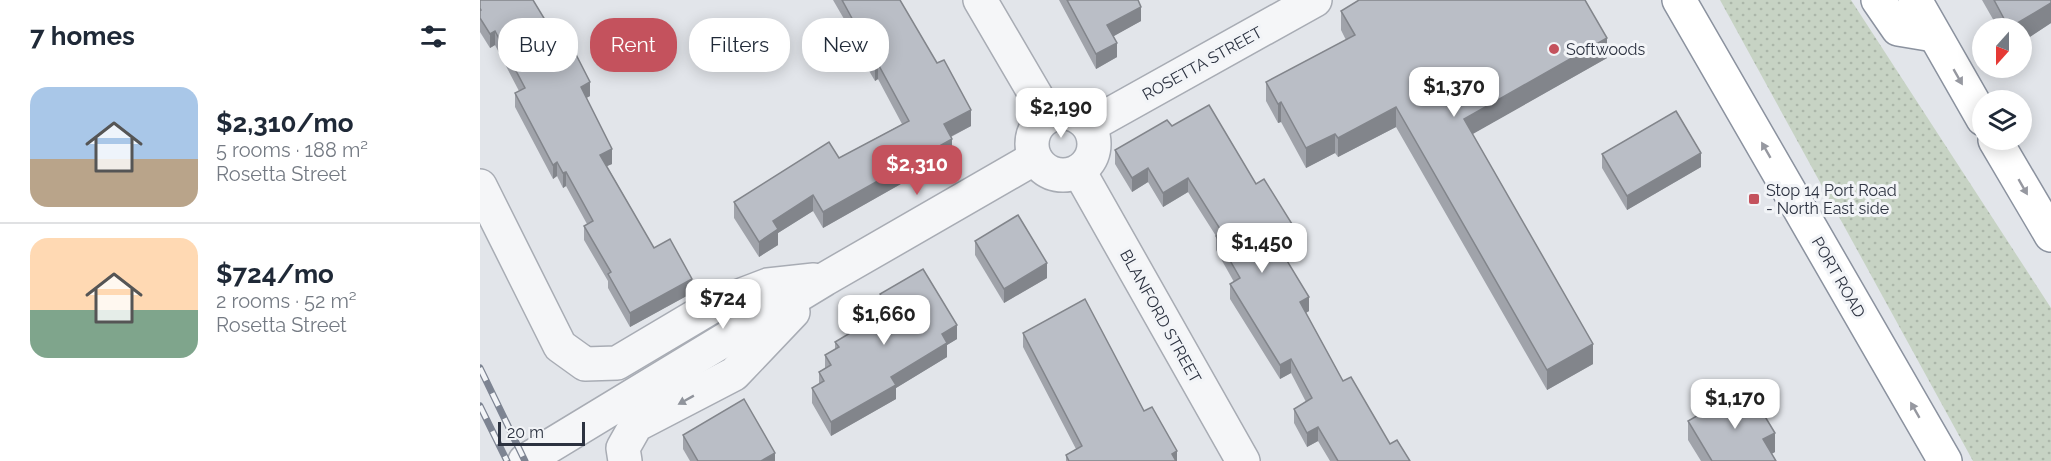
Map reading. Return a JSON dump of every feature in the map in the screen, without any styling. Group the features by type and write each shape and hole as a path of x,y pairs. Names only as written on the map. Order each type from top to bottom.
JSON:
{"highway":[{"path":"1878,0 1898,29 1934,35"},
{"path":"1915,0 1972,100"},
{"name":"PORT ROAD","path":"1686,6 1945,461"},
{"path":"2001,150 2051,235"}],"street":[{"path":"980,0 1048,116"},
{"name":"ROSETTA STREET","path":"1089,126 1314,0"},
{"path":"1068,113 1078,116 1089,126 1095,141 1094,152 1088,163 1079,171 1068,175 1056,174 1046,170 1035,158 1032,142 1034,132 1048,116 1068,113"},
{"path":"525,461 825,279 1035,158"},
{"name":"BLANFORD STREET","path":"1079,171 1243,461"},
{"path":"480,186 560,346 585,364 617,363 713,306 768,285 825,279"},
{"path":"625,461 623,448 636,425 734,374 825,279"}],"green space":[{"path":"1720,0 1851,0 2051,308 2051,461 1973,461"}],"building":[{"path":"480,0 533,0 544,18 498,18 498,37 495,31 490,34 480,18"},
{"path":"842,0 900,0 937,63 944,60 971,110 944,124 952,139 823,212 813,195 773,221 778,229 759,242 734,202 829,142 839,158 909,121 882,72 889,72 889,18 852,18"},
{"path":"1067,0 1138,0 1141,7 1107,25 1117,43 1096,54"},
{"path":"1359,0 1585,0 1607,38 1464,119 1593,344 1547,370 1396,107 1338,138 1335,134 1306,148 1281,102 1278,104 1266,82 1355,35 1341,11"},
{"path":"1994,0 2051,0 2051,3 2026,18 2004,18"},
{"path":"578,58 590,82 581,87 612,149 600,155 654,248 670,239 692,279 630,313 608,274 611,272 584,226 593,221 566,172 563,173 557,162 553,165 515,93 525,88 517,72 578,72"},
{"path":"1209,105 1256,184 1264,179 1292,224 1272,236 1309,297 1300,302 1343,381 1351,377 1390,444 1397,440 1410,461 1338,461 1318,427 1307,433 1294,409 1312,398 1291,359 1280,365 1230,284 1240,278 1216,236 1222,232 1188,178 1163,193 1148,168 1132,178 1115,150 1167,120 1172,126"},
{"path":"1676,111 1701,153 1627,196 1602,154"},
{"path":"1018,215 1047,263 1004,289 975,241"},
{"path":"923,269 957,325 942,334 947,343 891,377 896,385 831,422 812,388 824,381 819,372 831,365 825,355 839,347 835,342 867,323 862,315 885,302 880,294"},
{"path":"1085,299 1144,411 1152,407 1177,451 1172,454 1176,461 1069,461 1066,455 1082,446 1023,333"},
{"path":"1747,387 1775,433 1763,439 1776,461 1712,461 1688,421"},
{"path":"744,399 775,453 761,461 698,461 683,435"}],"railway":[{"path":"480,368 525,461"},
{"path":"480,406 507,461"}],"place":[{"name":"Softwoods","path":"1554,49"},
{"name":"Stop 14 Port Road - North East side","path":"1754,199"}]}
